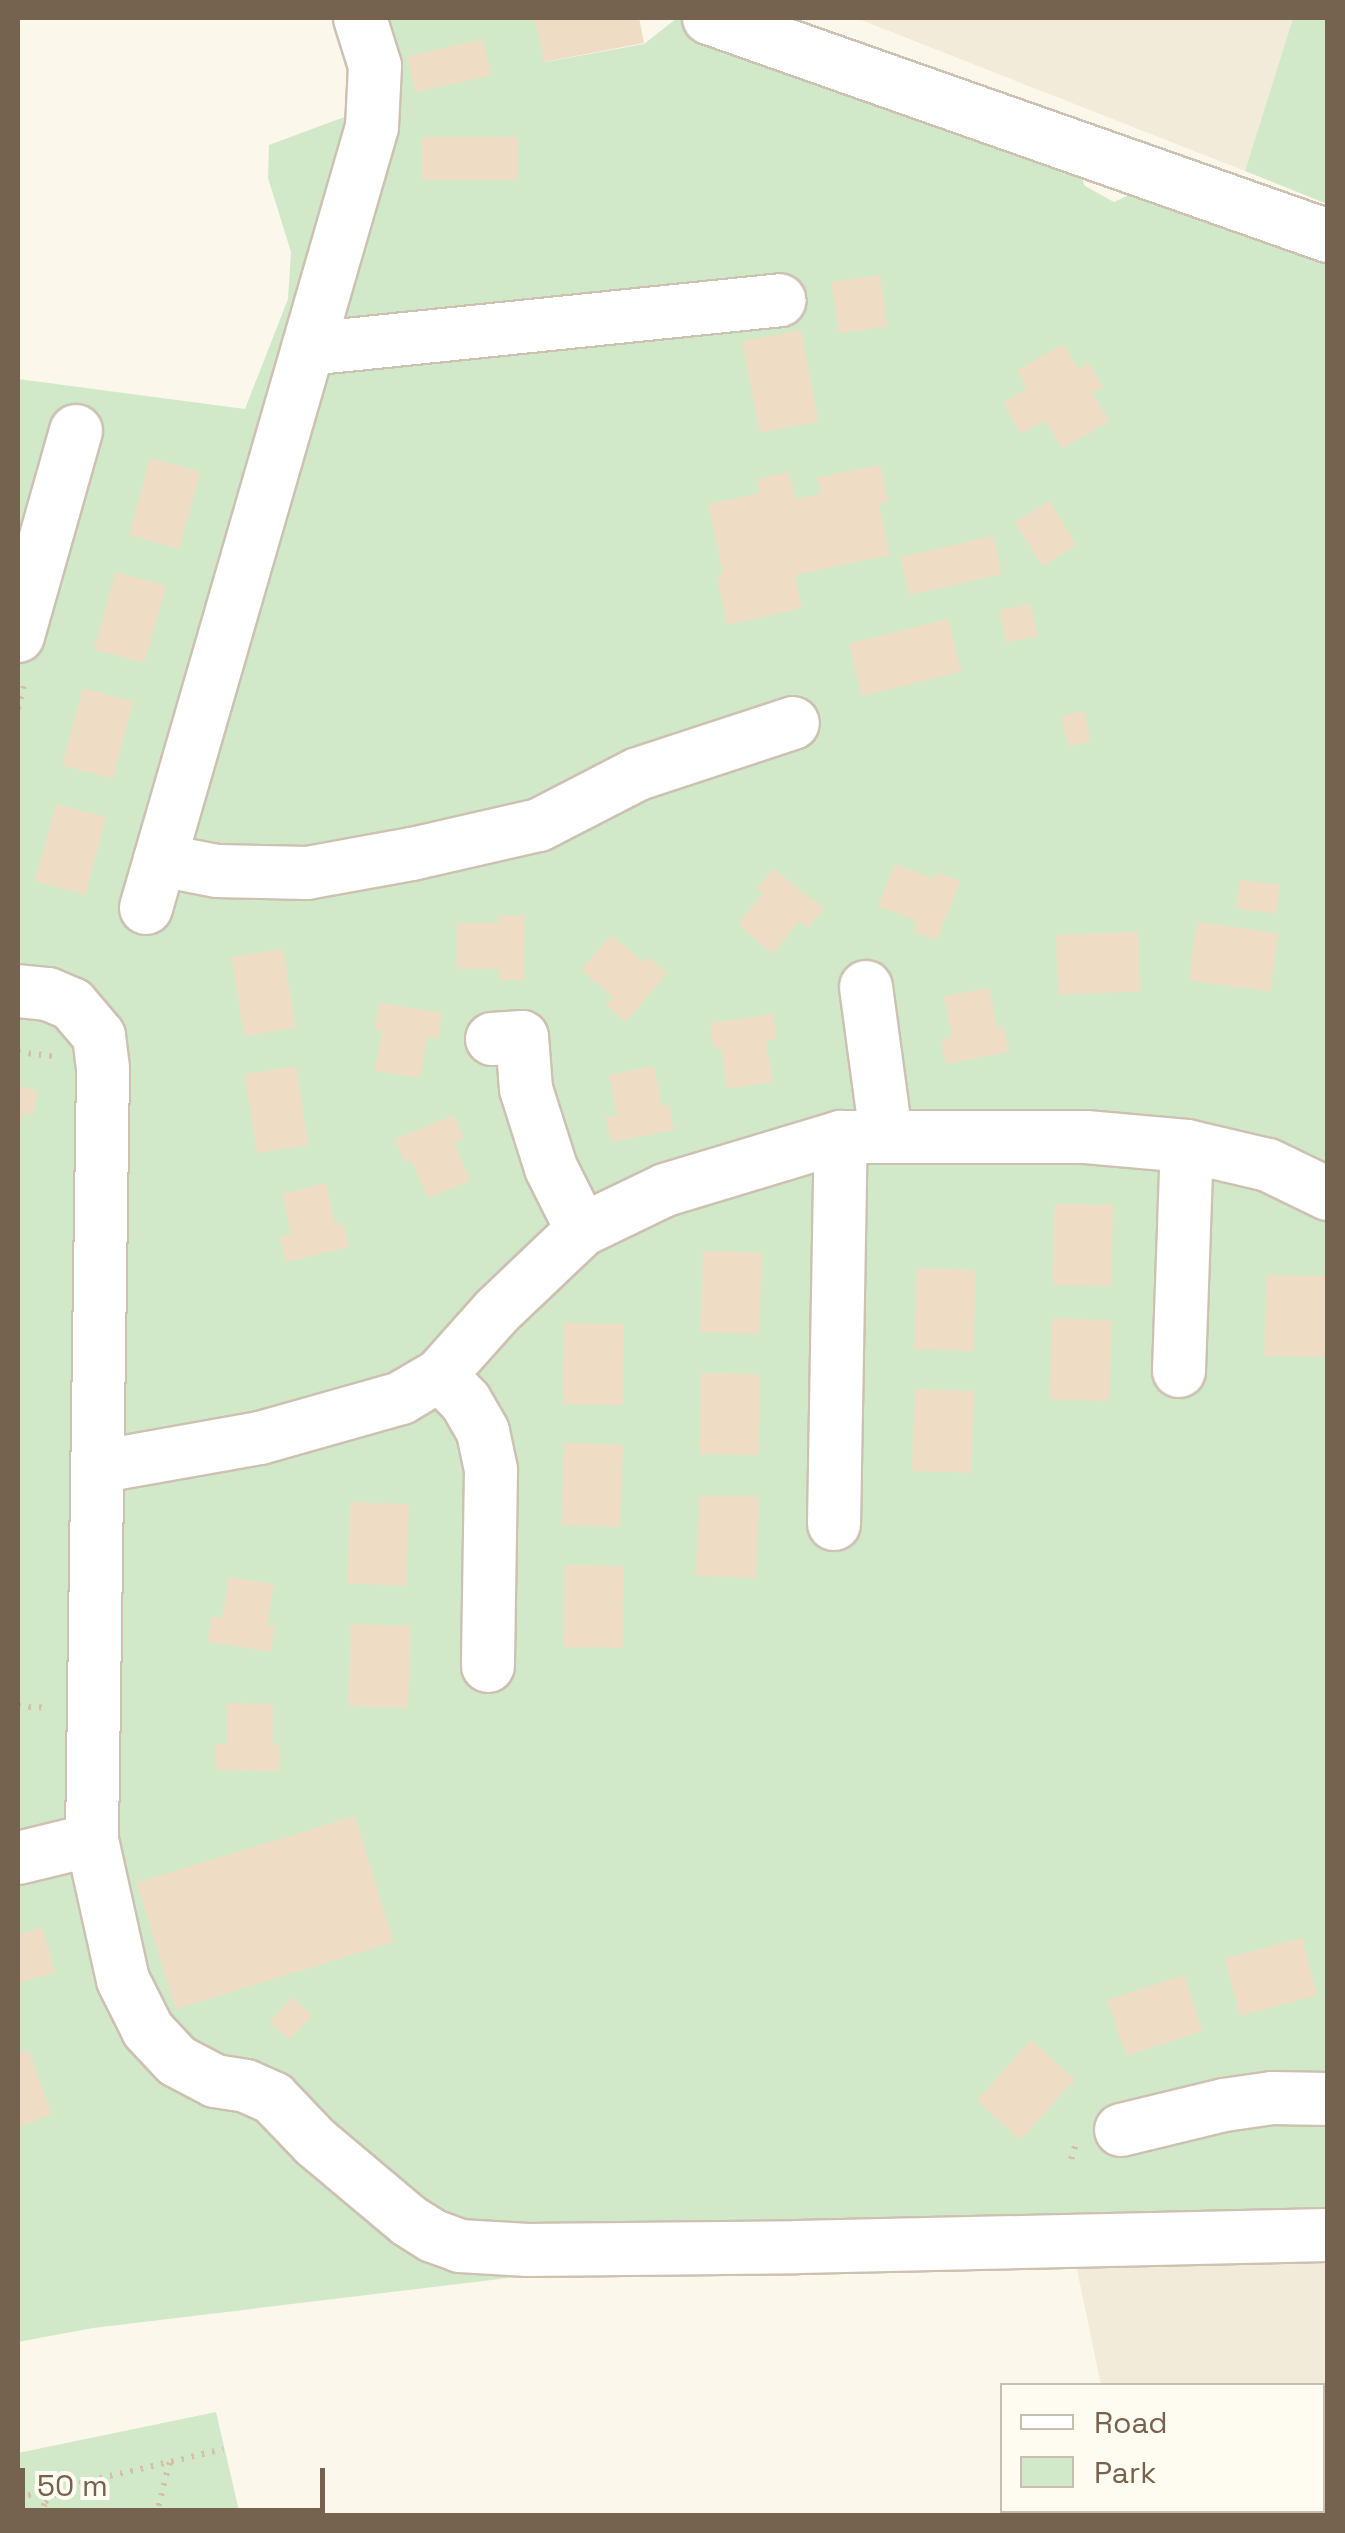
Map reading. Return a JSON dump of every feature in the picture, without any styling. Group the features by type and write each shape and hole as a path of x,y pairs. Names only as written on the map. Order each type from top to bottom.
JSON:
{"street":[{"path":"360,18 375,66 372,127 153,884 217,871 306,873 539,825 638,774 792,723"},
{"path":"709,18 1328,236"},
{"path":"308,349 779,300"},
{"path":"18,636 76,431"},
{"path":"834,1524 863,1136 866,988"},
{"path":"18,991 48,994 72,1004 99,1036 102,1054 92,1840 123,1980 148,2030 177,2061 215,2080 255,2069 272,2098 315,2142 408,2220 432,2236 476,2248 798,2247 1328,2235"},
{"path":"517,1037 526,1089 550,1168 582,1230"},
{"path":"97,1467 260,1438 401,1398 440,1375 497,1310 582,1230 666,1190 863,1136 1086,1138 1187,1146 1268,1165 1328,1194"},
{"path":"1178,1371 1187,1146"},
{"path":"440,1375 466,1402 483,1432 491,1470 490,1665"},
{"path":"18,1858 92,1840"},
{"path":"1122,2130 1182,2111 1240,2102 1328,2099"}],"path":[{"path":"18,1706 51,1709"},
{"path":"18,2498 223,2449"},
{"path":"156,2516 170,2462"},
{"path":"40,2516 46,2502 64,2487"}],"shaded area":[{"path":"856,18 1293,18 1245,171"},
{"path":"1327,2264 1327,2515 1127,2515 1325,2513 1325,2383 1101,2383 1076,2265"}],"green space":[{"path":"340,18 535,18 545,62 644,44 677,18 709,18 1064,142 1085,186 1114,202 1141,190 1327,236 1327,2235 528,2251 525,2276 93,2328 18,2342 18,379 245,409 288,299 291,252 268,178 269,145 355,113 361,73"},
{"path":"1293,18 1327,18 1327,204 1245,171"},
{"path":"216,2412 240,2515 18,2515 18,2453"}],"building":[{"path":"535,18 639,18 644,43 544,62"},
{"path":"483,39 491,75 415,93 407,57"},
{"path":"422,137 518,137 518,180 422,180"},
{"path":"880,275 887,326 839,333 831,282"},
{"path":"801,330 819,421 760,433 742,341"},
{"path":"1063,344 1078,369 1089,363 1103,387 1092,393 1109,421 1062,449 1045,420 1021,434 1003,403 1027,388 1017,371"},
{"path":"150,458 200,471 180,549 129,535"},
{"path":"880,465 888,502 879,504 890,555 795,575 802,608 727,625 717,575 723,574 708,504 760,493 757,479 789,472 795,499 821,494 817,478"},
{"path":"1049,501 1077,545 1043,566 1015,522"},
{"path":"993,536 1002,574 909,595 900,557"},
{"path":"116,572 166,586 144,663 94,649"},
{"path":"1031,604 1037,636 1006,642 1000,610"},
{"path":"948,619 961,671 862,696 849,644"},
{"path":"83,688 133,701 113,779 62,765"},
{"path":"1084,711 1091,741 1069,746 1062,716"},
{"path":"56,804 106,817 86,895 35,881"},
{"path":"895,864 934,879 936,872 961,881 937,940 914,932 917,921 878,906"},
{"path":"773,869 824,908 808,928 799,921 773,954 738,925 763,893 757,888"},
{"path":"1240,880 1280,885 1276,914 1236,909"},
{"path":"525,915 524,980 499,980 499,969 457,969 457,923 499,923 498,916"},
{"path":"1197,922 1278,933 1270,992 1189,980"},
{"path":"1138,932 1140,992 1058,995 1056,935"},
{"path":"611,935 643,962 648,957 667,973 626,1022 606,1005 613,997 582,970"},
{"path":"283,949 296,1028 244,1036 232,957"},
{"path":"989,988 997,1028 1004,1027 1009,1052 946,1064 941,1039 952,1037 944,996"},
{"path":"379,1003 442,1013 438,1039 427,1037 420,1078 375,1071 382,1030 375,1029"},
{"path":"773,1014 777,1039 766,1041 773,1082 727,1089 721,1048 714,1049 710,1023"},
{"path":"296,1066 309,1145 257,1153 245,1074"},
{"path":"654,1066 662,1106 669,1105 674,1130 611,1142 606,1117 617,1116 609,1075"},
{"path":"18,1087 37,1090 33,1115 23,1113 20,1131"},
{"path":"454,1115 464,1138 454,1142 470,1181 428,1198 411,1160 405,1163 395,1139"},
{"path":"326,1183 335,1224 343,1222 349,1247 286,1262 280,1237 291,1234 282,1194"},
{"path":"1054,1204 1113,1205 1112,1286 1053,1285"},
{"path":"703,1251 762,1253 759,1334 700,1332"},
{"path":"917,1268 976,1270 973,1351 914,1349"},
{"path":"1266,1275 1326,1276 1325,1357 1265,1356"},
{"path":"1052,1318 1112,1320 1109,1401 1049,1399"},
{"path":"564,1323 624,1324 623,1405 563,1404"},
{"path":"701,1373 760,1374 759,1455 700,1454"},
{"path":"915,1389 974,1391 971,1473 912,1471"},
{"path":"564,1443 623,1445 620,1527 561,1525"},
{"path":"699,1495 759,1497 756,1578 696,1576"},
{"path":"350,1502 409,1504 406,1586 347,1584"},
{"path":"565,1565 624,1566 623,1648 564,1647"},
{"path":"229,1577 274,1584 267,1625 275,1626 271,1652 208,1642 211,1616 222,1618"},
{"path":"351,1624 411,1626 408,1708 348,1706"},
{"path":"227,1703 273,1704 273,1745 280,1745 280,1771 216,1770 216,1744 227,1744"},
{"path":"355,1816 394,1942 176,2009 137,1883"},
{"path":"42,1928 55,1972 18,1983 18,1935"},
{"path":"1302,1938 1317,1995 1240,2016 1225,1959"},
{"path":"1184,1975 1202,2031 1126,2056 1108,2000"},
{"path":"292,1997 312,2015 290,2040 270,2022"},
{"path":"1031,2040 1075,2079 1021,2140 977,2100"},
{"path":"28,2050 52,2114 18,2127 18,2054"},
{"path":"1328,2473 1328,2516 1225,2516 1224,2513 1325,2513"}]}
